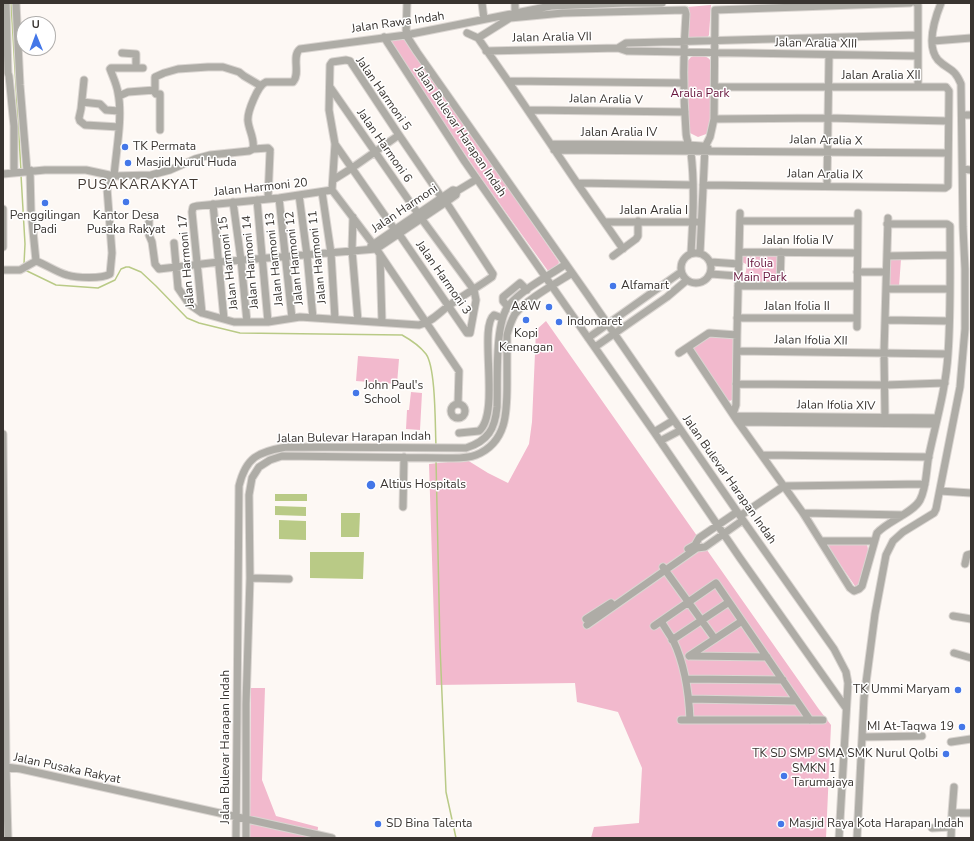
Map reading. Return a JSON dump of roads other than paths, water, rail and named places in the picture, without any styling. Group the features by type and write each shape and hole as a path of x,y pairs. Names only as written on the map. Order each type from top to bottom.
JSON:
{"street":[{"path":"6,3 8,73 14,126 15,172"},
{"path":"16,3 20,84 36,261"},
{"path":"406,35 407,3"},
{"path":"482,3 484,19"},
{"path":"514,3 515,12"},
{"name":"Jalan Rawa Indah","path":"261,86 266,82 293,82 297,76 296,53 300,49 306,47 406,35 550,6 624,3"},
{"path":"628,3 662,3"},
{"path":"700,253 705,149 710,137 714,119 714,12 717,9 910,3"},
{"path":"916,3 918,5 918,87"},
{"path":"857,838 864,698 875,614 886,554 893,541 903,532 934,513 940,491 963,365 965,310 961,84 957,75 937,59 934,54 932,41 935,18 941,3"},
{"path":"478,38 510,18 563,13 684,10 686,14 684,42 686,133 693,185 691,253"},
{"path":"467,33 478,38 623,249"},
{"name":"Jalan Bulevar Harapan Indah","path":"406,35 834,649 848,678 839,838"},
{"name":"Jalan Aralia VII","path":"618,48 626,44 918,35"},
{"name":"Jalan Bulevar Harapan Indah","path":"384,37 477,179 654,432 723,534 846,708"},
{"path":"932,41 971,38"},
{"name":"Jalan Aralia VII","path":"486,50 618,48 627,52 684,52"},
{"name":"Jalan Aralia XIII","path":"684,52 918,56"},
{"path":"114,176 119,128 119,96 110,68 139,68 136,54 122,54"},
{"path":"827,186 829,55"},
{"name":"Jalan Harmoni 5","path":"332,190 335,144 330,110 330,66 332,62 346,60 350,62 398,135 493,273 492,277 474,290"},
{"path":"154,91 155,77 178,69 223,67 237,71 261,86 251,107 248,119 249,128 254,142 253,149"},
{"path":"84,80 79,118 82,123 85,125 119,128"},
{"path":"508,81 684,83"},
{"name":"Jalan Aralia XII","path":"714,87 948,88 948,186 946,188"},
{"name":"Jalan Harmoni 6","path":"330,88 419,216 474,290"},
{"path":"119,96 128,92 154,91 156,94 160,94 160,130"},
{"path":"82,102 100,104 106,110 119,111"},
{"name":"Jalan Aralia V","path":"528,110 685,112"},
{"path":"962,115 971,115"},
{"path":"714,119 827,118 948,121"},
{"path":"333,180 398,135"},
{"name":"Jalan Harmoni 3","path":"335,144 469,334 476,300 474,290"},
{"name":"Jalan Aralia IV","path":"552,147 705,149"},
{"path":"3,174 27,171 86,170 114,176 151,175 170,170 195,159 210,155 268,148 270,151 268,198"},
{"name":"Jalan Aralia X","path":"705,149 947,153"},
{"path":"963,169 971,170"},
{"path":"36,261 69,275 94,277 108,276 110,274 112,253 106,175"},
{"name":"Jalan Harmoni","path":"372,248 444,200 452,190 457,191 477,179"},
{"path":"577,183 693,185"},
{"name":"Jalan Aralia IX","path":"703,185 946,188"},
{"path":"332,190 353,217 372,248 380,256 459,371 458,404"},
{"name":"Jalan Harmoni 20","path":"193,207 268,198 280,198 332,190"},
{"name":"Jalan Harmoni 11","path":"322,192 331,253 335,319"},
{"name":"Jalan Harmoni 12","path":"299,195 313,318"},
{"name":"Jalan Harmoni 13","path":"280,198 292,318"},
{"name":"Jalan Harmoni 14","path":"257,200 268,322"},
{"name":"Jalan Harmoni 15","path":"233,202 241,260 247,322"},
{"path":"212,204 224,319"},
{"name":"Jalan Harmoni 17","path":"193,207 192,212 202,313"},
{"path":"3,209 3,247"},
{"path":"735,418 740,213"},
{"path":"149,216 149,235 152,242 156,266 159,268 372,248"},
{"path":"353,217 352,250 358,321"},
{"path":"740,221 858,217 857,327"},
{"path":"613,256 636,240 638,236 638,221"},
{"path":"688,347 735,418 822,541 850,588 854,591 859,589 862,586 877,533 881,528 903,515 919,502 925,484 928,457 945,383 948,354 950,226 947,224 888,221 884,353 884,418"},
{"name":"Jalan Aralia I","path":"605,222 702,222"},
{"path":"174,243 178,288 189,304 202,313 234,322 268,322 292,318 313,318 419,325 426,324 448,306 474,290"},
{"name":"Jalan Ifolia IV","path":"739,252 857,253"},
{"path":"780,286 781,252"},
{"path":"691,253 700,253 705,255 711,262 711,274 703,282 697,283 686,280 681,272 682,261 691,253"},
{"path":"887,256 950,255"},
{"path":"380,256 382,322"},
{"path":"3,270 20,270 36,261"},
{"path":"711,262 739,264"},
{"path":"481,430 487,437 494,424 497,407 499,335 502,318 508,307 516,298 566,264"},
{"path":"588,338 681,272"},
{"path":"857,272 886,272"},
{"name":"Jalan Bulevar Harapan Indah","path":"246,838 246,704 250,578 249,495 252,478 259,467 270,460 282,456 467,458 484,451 495,442 503,429 507,411 507,335 509,326 522,306 572,273"},
{"path":"711,274 738,276"},
{"path":"595,348 667,297 686,280"},
{"path":"738,286 857,286"},
{"path":"886,289 949,290"},
{"path":"459,433 476,432 481,430 486,421 489,407 489,334 492,316 494,315 502,318"},
{"name":"Jalan Ifolia II","path":"737,318 857,318"},
{"path":"885,320 949,321"},
{"path":"679,352 709,333 737,335"},
{"path":"489,334 499,335"},
{"name":"Jalan Ifolia XII","path":"737,351 948,354"},
{"path":"736,384 885,385 945,383"},
{"path":"489,407 497,407"},
{"name":"Jalan Ifolia XIV","path":"735,418 884,418 937,421"},
{"name":"Jalan Ifolia XIV","path":"735,418 937,421"},
{"path":"654,432 674,420"},
{"path":"660,441 680,430"},
{"name":"Jalan Pusaka Rakyat","path":"3,434 6,767 21,769 332,838"},
{"name":"Jalan Bulevar Harapan Indah","path":"236,838 239,486 242,475 247,466 254,458 267,450 286,447 466,448 487,437"},
{"path":"300,447 300,455"},
{"path":"373,447 373,456"},
{"path":"762,455 928,457"},
{"path":"403,507 404,457"},
{"path":"696,546 704,548 723,534 740,516 784,486 925,484"},
{"path":"940,491 971,493"},
{"path":"803,513 903,515"},
{"path":"587,622 696,546 698,538 717,525 740,516"},
{"path":"822,541 874,542"},
{"path":"965,564 967,555 971,554"},
{"path":"664,569 715,639"},
{"path":"250,578 289,579"},
{"path":"654,626 716,583 810,720"},
{"path":"672,640 729,602"},
{"path":"953,616 971,619"},
{"path":"661,621 672,640 686,679 690,720"},
{"path":"681,662 742,621"},
{"path":"954,653 971,658"},
{"path":"690,656 767,657"},
{"path":"686,679 783,680"},
{"path":"689,699 797,701"},
{"path":"680,720 823,720"},
{"path":"862,737 922,736"},
{"path":"951,742 971,739"},
{"path":"6,767 8,838"},
{"path":"951,838 954,787"},
{"path":"952,813 971,813"},
{"path":"932,828 951,827"}],"waterway":[{"path":"11,3 21,171"},
{"path":"21,175 25,244 24,264"},
{"path":"25,270 56,285 98,288 115,280 121,269 129,267 141,272 187,318 199,323 240,333 402,335 421,348 429,361 432,371 436,446"},
{"path":"436,460 440,646 446,792 456,838"}],"place":[{"name":"TK Permata","path":"125,147"},
{"name":"Masjid Nurul Huda","path":"128,163"},
{"name":"Kantor Desa Pusaka Rakyat","path":"126,202"},
{"name":"Penggilingan Padi","path":"45,203"},
{"name":"Alfamart","path":"613,286"},
{"name":"A&W","path":"549,307"},
{"name":"Kopi Kenangan","path":"526,320"},
{"name":"Indomaret","path":"559,322"},
{"name":"John Paul's School","path":"356,393"},
{"name":"Altius Hospitals","path":"371,485"},
{"name":"TK Ummi Maryam","path":"958,690"},
{"name":"MI At-Taqwa 19","path":"962,727"},
{"name":"TK SD SMP SMA SMK Nurul Qolbi","path":"946,754"},
{"name":"SMKN 1 Tarumajaya","path":"784,776"},
{"name":"SD Bina Talenta","path":"378,824"},
{"name":"Masjid Raya Kota Harapan Indah","path":"781,824"}],"district":[{"name":"PUSAKARAKYAT","path":"138,186"}],"park label":[{"name":"Aralia Park","path":"700,94"},
{"name":"Ifolia Main Park","path":"760,271"}]}
